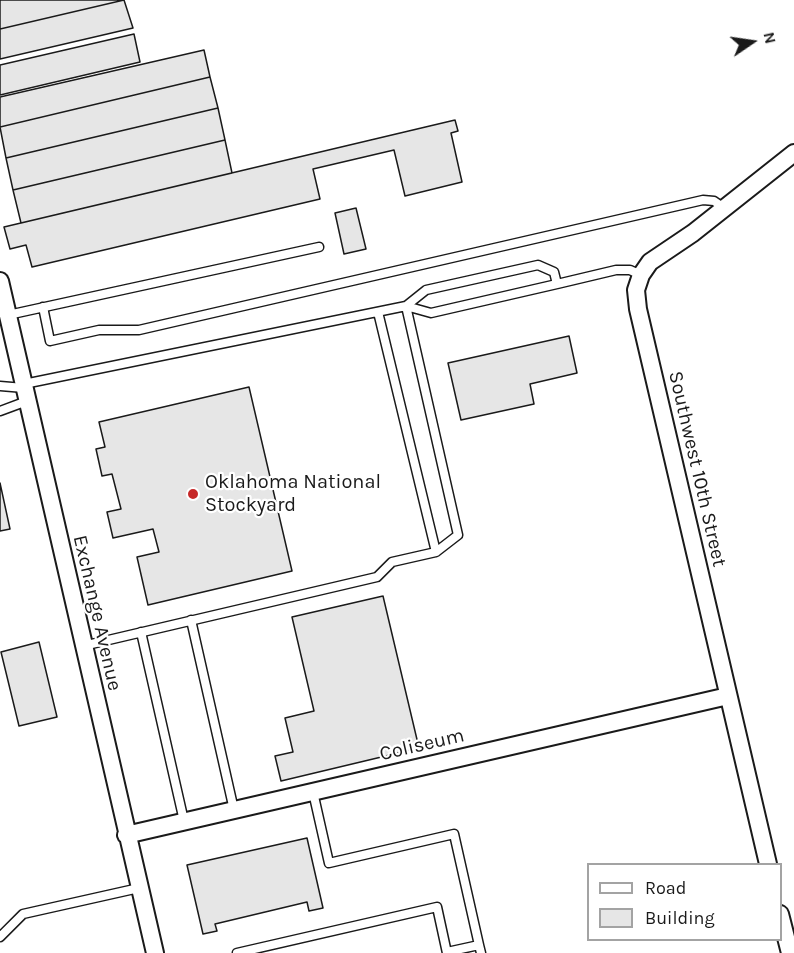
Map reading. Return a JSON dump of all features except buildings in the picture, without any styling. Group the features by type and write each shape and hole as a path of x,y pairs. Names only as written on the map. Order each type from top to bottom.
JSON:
{"street":[{"path":"641,275 662,252 693,233 794,153"},
{"name":"Southwest 10th Street","path":"641,275 636,290 638,309 768,863"},
{"name":"Exchange Avenue","path":"1,287 155,953"},
{"name":"Coliseum","path":"126,835 728,696"},
{"path":"782,922 790,953"}],"lane":[{"path":"43,307 50,341 99,330 139,330 703,200 714,201 724,208"},
{"path":"8,315 319,247"},
{"path":"0,386 25,391 406,306 426,290 538,265 554,272 556,284"},
{"path":"406,306 431,313 616,270 630,270 641,275"},
{"path":"83,646 377,577 392,562 436,552 458,535 406,306"},
{"path":"378,312 436,552"},
{"path":"0,411 25,391"},
{"path":"191,620 234,810"},
{"path":"141,632 184,821"},
{"path":"237,953 437,907 447,953 480,949 454,834 329,863 313,792"},
{"path":"0,937 23,914 139,888"}],"place":[{"name":"Oklahoma National Stockyard","path":"193,494"}]}
